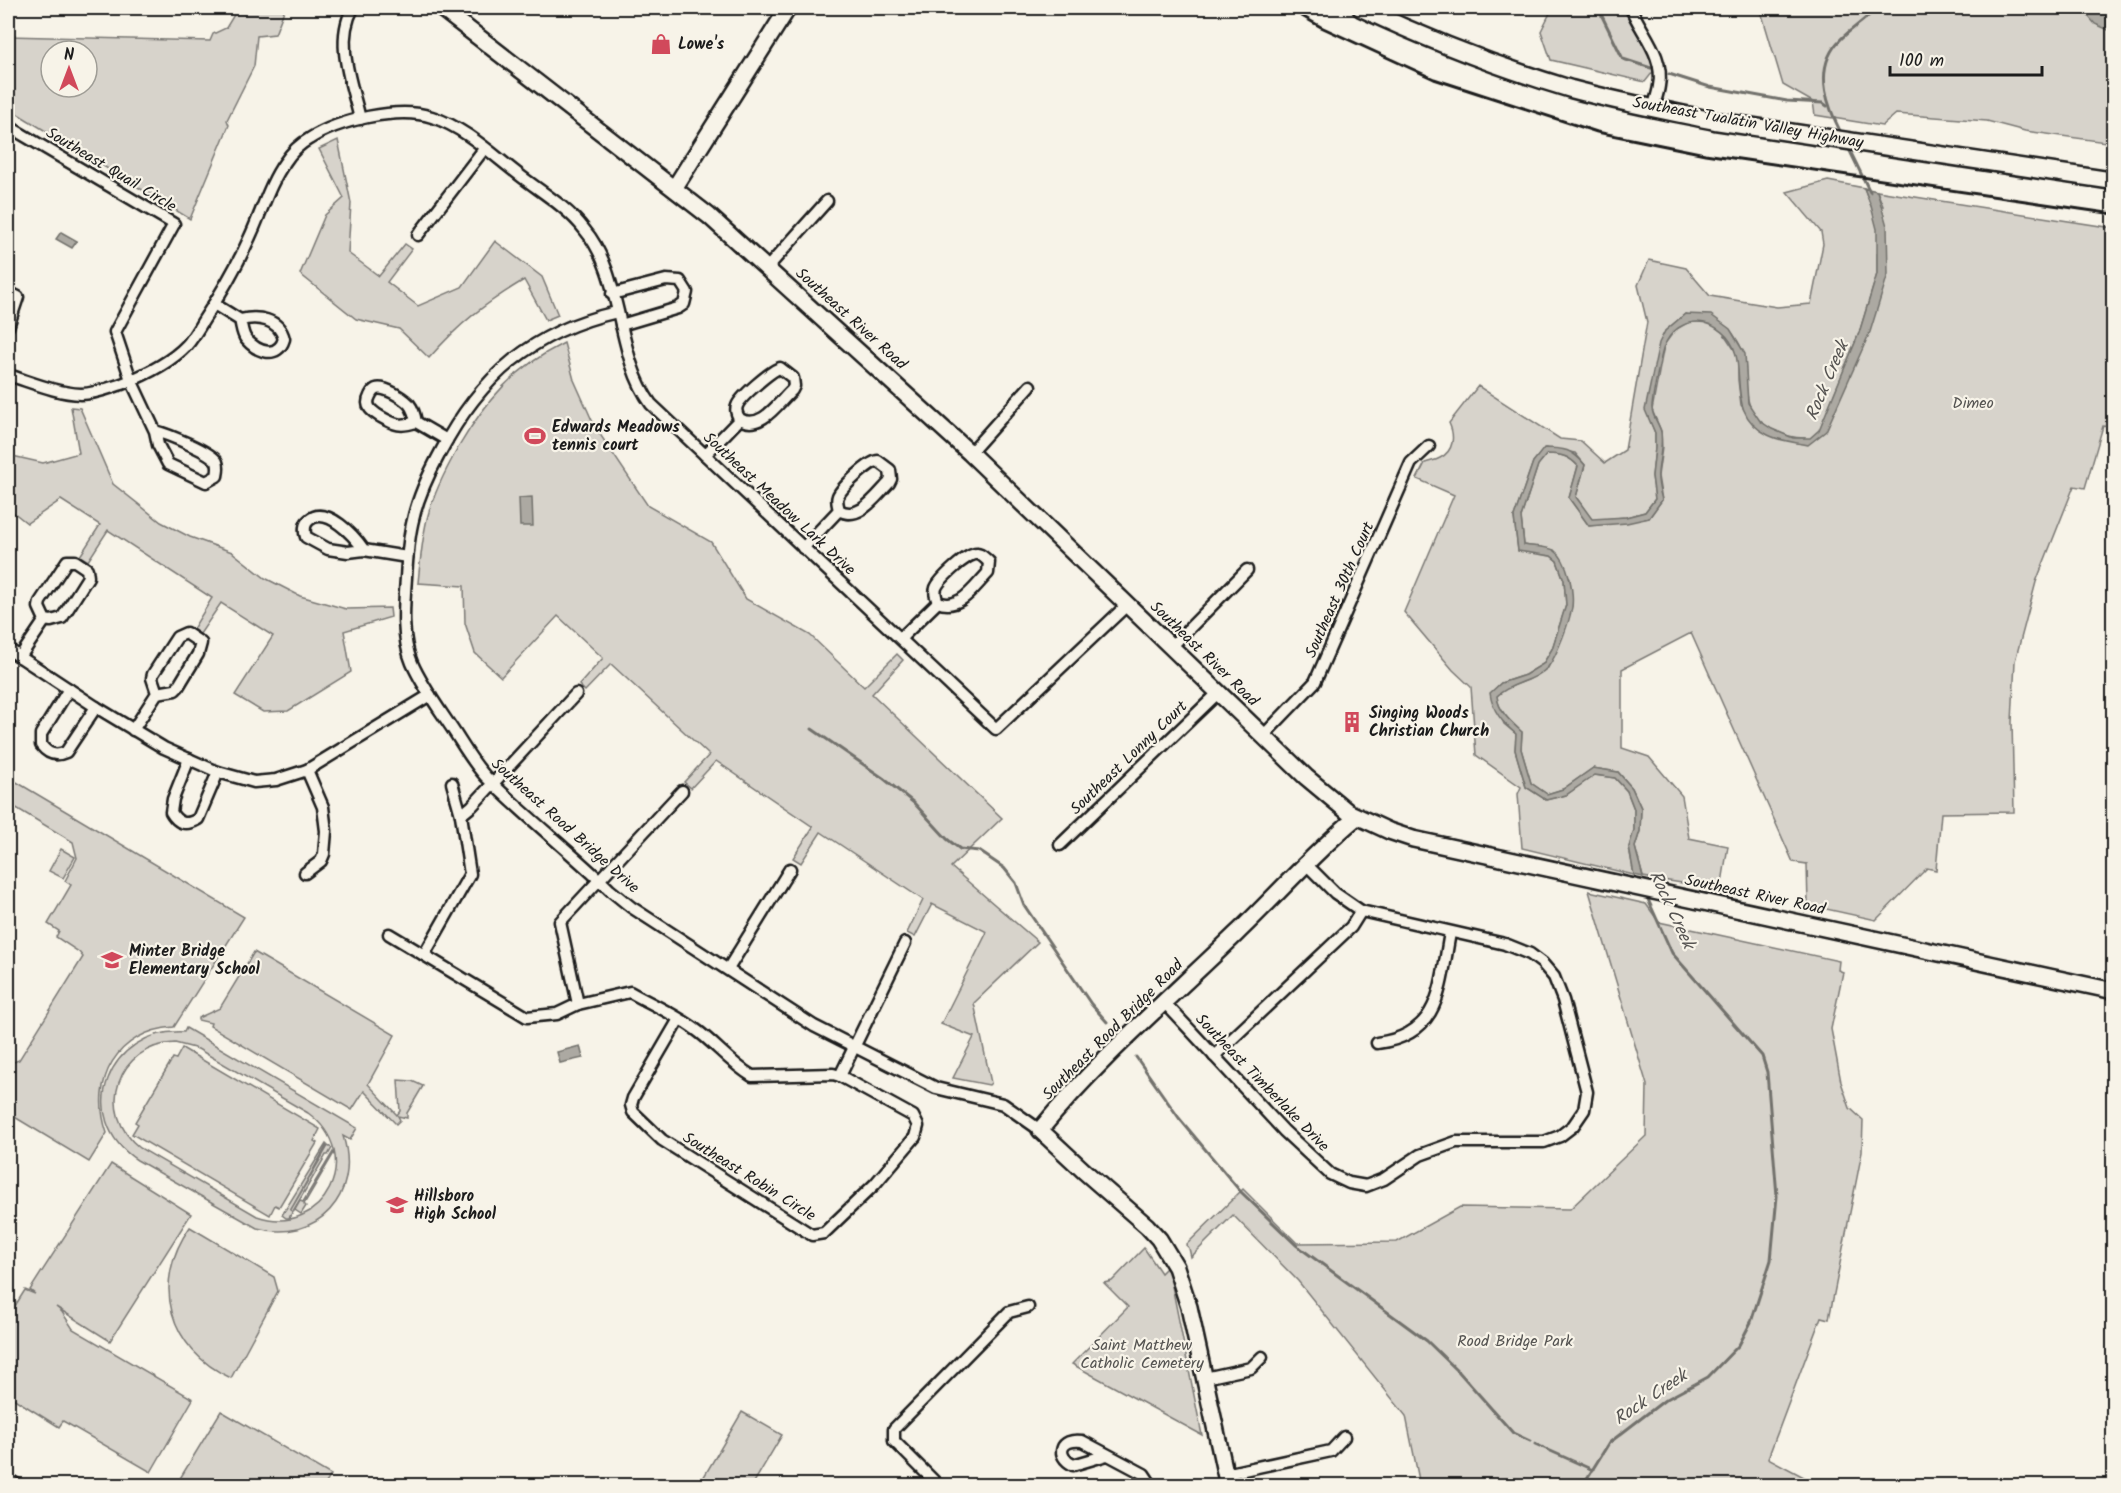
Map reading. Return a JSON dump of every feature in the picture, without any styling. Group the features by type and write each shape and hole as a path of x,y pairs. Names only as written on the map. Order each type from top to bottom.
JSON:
{"main road":[{"name":"Southeast River Road","path":"441,8 675,187 767,267 970,453 1263,736 1348,812 1389,831 1413,839 2114,991"},
{"path":"675,187 788,8"},
{"name":"Southeast Tualatin Valley Highway","path":"1361,8 1440,42 1529,76 1653,109 2114,181"},
{"name":"Southeast Rood Bridge Road","path":"1040,1130 1078,1086 1357,817"},
{"path":"1040,1130 1147,1226 1164,1246 1176,1267 1205,1378 1227,1480"}],"street":[{"path":"353,8 346,24 344,48 360,119"},
{"path":"1631,8 1655,52 1660,73 1660,85 1653,109"},
{"name":"Southeast Meadow Lark Drive","path":"8,375 62,391 82,394 96,392 131,380 172,358 187,344 236,267 287,158 308,139 330,128 360,119 410,113 430,116 460,130 559,205 585,229 602,258 635,374 644,395 651,404 996,729 1127,605"},
{"name":"Southeast Quail Circle","path":"8,126 174,224 115,332 131,380"},
{"path":"418,235 484,149"},
{"path":"767,267 827,201"},
{"path":"612,294 666,280 681,281 687,292 684,304 678,308 621,325"},
{"path":"8,292 18,297 8,327"},
{"path":"214,304 240,320"},
{"name":"Southeast Rood Bridge Drive","path":"617,312 578,322 523,352 497,373 481,390 447,440 429,473 412,522 405,595 407,647 412,663 430,695 474,761 493,783 631,907 814,1026 936,1088 1003,1104 1040,1130"},
{"path":"780,368 793,378 795,386 792,390 761,420 751,423 740,420 737,411 740,402 772,371 780,368"},
{"path":"131,380 168,464 206,482 217,476 219,469 214,458 169,434 155,431"},
{"path":"970,453 1030,386"},
{"path":"705,455 740,420"},
{"path":"416,422 447,440"},
{"name":"Southeast 30th Court","path":"1263,736 1315,682 1411,463 1429,446"},
{"path":"878,461 890,470 889,483 860,511 851,514 839,510 837,503 839,494 870,462 878,461"},
{"path":"803,548 839,510"},
{"path":"364,550 348,530 327,518 319,516 311,518 306,523 304,531 306,537 328,549 348,552 364,550 407,557"},
{"path":"975,553 980,554 989,562 988,573 960,601 949,605 938,602 935,595 937,585 966,557 975,553"},
{"path":"67,561 75,561 87,569 88,577 62,618 45,620 41,615 40,602 67,561"},
{"path":"1171,647 1247,570"},
{"path":"901,638 938,602"},
{"path":"20,657 45,620"},
{"path":"133,730 157,693 175,690 178,687 198,654 201,643 186,633 177,637 153,674 152,678 157,693"},
{"path":"8,649 133,730 189,759 254,782 276,780 307,770 430,695"},
{"path":"69,689 41,734 41,745 50,753 66,752 96,707"},
{"name":"Southeast Lonny Court","path":"1060,844 1218,693"},
{"path":"461,814 472,806 576,694"},
{"path":"189,759 172,799 171,812 179,822 186,824 198,819 218,771"},
{"path":"305,873 321,861 324,854 326,831 323,807 307,770"},
{"path":"424,955 470,874 461,814 452,783"},
{"path":"578,1004 560,922 682,791"},
{"name":"Southeast Timberlake Drive","path":"1164,1002 1284,1131 1330,1174 1349,1184 1366,1186 1384,1179 1420,1155 1456,1142 1544,1142 1560,1136 1573,1126 1584,1110 1587,1092 1563,1000 1554,977 1542,963 1516,947 1361,911 1335,893 1307,865"},
{"path":"728,969 790,869"},
{"path":"1214,1056 1351,927 1361,911"},
{"path":"1377,1043 1398,1039 1412,1031 1432,1011 1437,1000 1450,933"},
{"path":"389,934 527,1017 557,1014 578,1004 630,993 695,1029 752,1076 832,1074 840,1076 904,943"},
{"name":"Southeast Robin Circle","path":"679,1019 633,1098 631,1105 633,1112 662,1140 812,1234 824,1233 875,1184 915,1137 918,1126 914,1116 840,1076"},
{"path":"939,1485 894,1440 894,1429 1009,1312 1028,1307"},
{"path":"1205,1378 1251,1368 1262,1357"},
{"path":"1227,1480 1331,1451 1344,1437"},
{"path":"1107,1455 1144,1474 1152,1485"},
{"path":"8,1479 19,1485"}],"green space":[{"path":"238,8 285,8 275,34 257,36 254,66 227,120 229,125 190,219 8,108 8,36 210,41 213,34 226,28"},
{"path":"1550,8 1633,8 1660,63 1645,82 1551,60 1541,31 1552,9"},
{"path":"1760,8 2113,8 2113,143 2025,131 1987,121 1896,114 1882,126 1815,115 1813,102 1783,85"},
{"path":"338,140 351,203 348,253 379,276 405,244 412,249 387,282 418,306 462,287 495,241 542,277 558,315 546,320 524,280 473,315 429,358 399,329 356,319 300,274 325,215 344,198 319,149"},
{"name":"Dimeo","path":"1828,181 1864,188 1871,206 1883,206 1877,191 2113,228 2113,419 2111,427 2103,426 2085,488 2074,486 2036,582 2015,661 2012,722 2014,812 1941,813 1936,870 1927,868 1876,920 1808,905 1807,864 1793,862 1691,633 1622,669 1622,748 1649,757 1682,796 1689,838 1728,846 1721,889 1643,877 1635,847 1640,831 1641,808 1632,788 1618,772 1593,768 1563,789 1547,794 1531,783 1521,749 1522,732 1506,716 1498,701 1497,696 1504,689 1528,680 1548,668 1572,606 1570,579 1554,550 1524,545 1521,517 1538,465 1547,454 1552,454 1568,458 1578,466 1569,498 1589,526 1649,518 1662,500 1658,476 1662,448 1661,431 1652,410 1664,345 1675,330 1689,322 1709,322 1724,334 1738,355 1741,405 1755,426 1791,441 1805,438 1777,432 1758,418 1747,397 1743,352 1726,327 1685,314 1665,331 1646,410 1655,433 1652,476 1655,499 1645,512 1626,517 1592,520 1576,497 1585,465 1575,453 1545,448 1533,462 1514,517 1518,550 1551,556 1557,561 1564,580 1566,605 1552,649 1543,664 1525,675 1501,683 1491,693 1504,724 1516,734 1515,750 1526,787 1546,800 1566,795 1594,775 1615,778 1627,791 1634,809 1634,830 1629,847 1634,875 1522,848 1518,794 1521,787 1476,755 1471,687 1453,670 1404,612 1454,495 1417,479 1425,463 1445,455 1451,447 1452,433 1449,423 1478,386 1560,439 1581,441 1605,463 1625,450 1647,322 1638,285 1649,260 1686,268 1710,296 1777,307 1811,304 1823,244 1821,232 1787,192","holes":["1877,253 1880,286 1822,424 1859,333 1877,274"]},
{"path":"564,343 574,380 595,427 648,506 711,542 746,599 810,635 864,687 897,654 903,660 872,694 1002,818 951,867 1038,942 974,1003 991,1083 989,1085 953,1078 974,1037 941,1024 987,932 932,904 915,937 907,933 923,900 821,832 801,863 793,858 813,827 716,761 691,788 684,782 709,755 611,664 585,691 579,685 603,658 558,616 501,677 475,653 465,623 464,586 418,583 422,543 430,510 440,483 458,448 479,415 503,387 530,363"},
{"path":"71,407 80,408 113,484 161,522 190,537 232,552 265,578 300,596 346,609 390,608 391,617 344,631 351,672 288,711 263,712 235,695 273,636 221,603 200,634 193,629 212,598 108,530 88,561 80,556 100,525 61,500 27,523 8,508 8,455 43,463 79,453"},
{"name":"Minter Bridge Elementary School","path":"8,777 244,917 174,1027 154,1031 137,1038 123,1048 112,1062 105,1077 102,1095 102,1113 107,1133 89,1162 8,1113 8,1064 19,1060 83,957 56,937 59,931 48,924 71,885 65,881 77,858 73,842 8,803"},
{"path":"61,849 75,857 63,878 49,871"},
{"name":"Rood Bridge Park","path":"1589,891 1646,904 1659,922 1839,961 1838,970 1843,972 1831,1029 1841,1082 1850,1108 1863,1120 1862,1152 1829,1319 1821,1317 1768,1458 1819,1485 1420,1485 1406,1416 1298,1281 1233,1215 1191,1257 1186,1245 1243,1189 1297,1243 1397,1242 1460,1207 1570,1209 1646,1136 1647,1085"},
{"path":"254,952 395,1035 368,1084 397,1115 400,1111 398,1080 412,1081 423,1086 407,1113 407,1118 398,1116 400,1120 396,1124 364,1091 352,1110 210,1026 211,1023 198,1020 220,1008"},
{"path":"186,1028 357,1128 350,1140 343,1136 347,1158 346,1178 340,1195 330,1210 316,1221 298,1229 279,1231 257,1228 137,1160 118,1142 107,1122 104,1100 108,1079 119,1060 136,1044 158,1035 184,1032","holes":["175,1043 198,1049 308,1113 325,1130 334,1150 335,1170 329,1189 318,1205 301,1216 281,1220 257,1216 140,1148 126,1133 118,1117 116,1099 119,1083 127,1068 139,1055 155,1047"]},
{"path":"182,1048 320,1129 314,1141 317,1143 279,1207 275,1205 270,1215 132,1134 138,1124 135,1122 173,1058 176,1059"},
{"path":"326,1144 290,1211 328,1146 332,1148 289,1218 286,1218 282,1215"},
{"path":"333,1152 304,1204 306,1206 301,1214 295,1210 300,1201 303,1202"},
{"path":"111,1164 191,1214 110,1341 56,1307 73,1329 193,1399 151,1472 63,1421 59,1427 8,1395 8,1317 25,1290 35,1294 30,1290"},
{"path":"190,1227 274,1277 278,1291 231,1378 210,1366 193,1350 180,1333 172,1313 169,1292 171,1270 178,1248"},
{"name":"Saint Matthew Catholic Cemetery","path":"1144,1248 1161,1273 1168,1266 1202,1435 1072,1364 1128,1307 1104,1283 1112,1281"},
{"path":"221,1411 331,1475 325,1485 176,1485"},
{"path":"742,1412 782,1435 752,1486 699,1485"}],"shaded area":[{"path":"2081,8 2113,8 2113,32 2095,24"},
{"path":"1864,188 1877,191 1887,226 1888,274 1870,332 1826,431 1808,445 1772,437 1753,425 1745,412 1741,399 1736,356 1731,343 1722,332 1706,323 1698,322 1683,325 1670,336 1659,364 1652,409 1661,432 1658,476 1662,500 1649,518 1627,523 1589,526 1569,498 1578,466 1568,458 1552,454 1547,454 1538,465 1521,517 1524,545 1548,548 1560,555 1569,577 1572,607 1563,638 1548,667 1537,676 1503,691 1497,696 1498,701 1506,716 1522,732 1521,749 1531,783 1547,794 1563,789 1593,768 1618,772 1632,788 1641,808 1640,831 1635,847 1643,877 1634,875 1629,847 1634,830 1634,809 1627,791 1615,778 1595,775 1566,795 1546,800 1526,787 1515,750 1516,734 1503,721 1493,705 1490,693 1501,683 1525,675 1543,664 1552,649 1566,605 1564,580 1557,561 1551,556 1518,551 1514,517 1533,462 1544,448 1567,451 1585,465 1576,497 1592,519 1626,517 1645,512 1655,499 1652,476 1655,433 1645,410 1659,343 1665,331 1685,314 1711,315 1730,329 1745,354 1748,403 1760,421 1793,438 1810,438 1819,430 1859,333 1877,274 1877,229"},
{"path":"61,232 77,241 72,248 56,239"},
{"path":"532,497 533,526 520,526 519,498"},
{"path":"580,1046 583,1058 560,1063 557,1052"}],"waterway":[{"path":"1598,8 1623,59 1651,68"},
{"name":"Rock Creek","path":"1841,133 1825,90 1824,79 1828,57 1838,42 1876,8"},
{"path":"1669,74 1710,87 1787,101 1823,103 1827,106"},
{"name":"Rock Creek","path":"1848,147 1870,192"},
{"path":"812,729 883,778 914,803 947,839 960,849 979,851 1004,868 1016,883 1024,905 1091,1004 1107,1022"},
{"name":"Rock Creek","path":"1588,1486 1586,1480 1609,1443 1665,1400 1708,1377 1739,1345 1751,1322 1771,1260 1777,1196 1767,1072 1762,1056 1672,953 1646,895"},
{"path":"1136,1057 1179,1118 1240,1191 1296,1245 1427,1341 1459,1372 1513,1433 1530,1441"},
{"path":"1535,1444 1593,1470"}],"railway":[{"path":"1288,8 1321,27 1434,79 1597,132 1705,154 2114,214"}],"place":[{"name":"Lowe's","path":"661,44"},
{"name":"Edwards Meadows tennis court","path":"535,436"},
{"name":"Singing Woods Christian Church","path":"1352,722"},
{"name":"Minter Bridge Elementary School","path":"112,960"},
{"name":"Hillsboro High School","path":"397,1205"}]}
